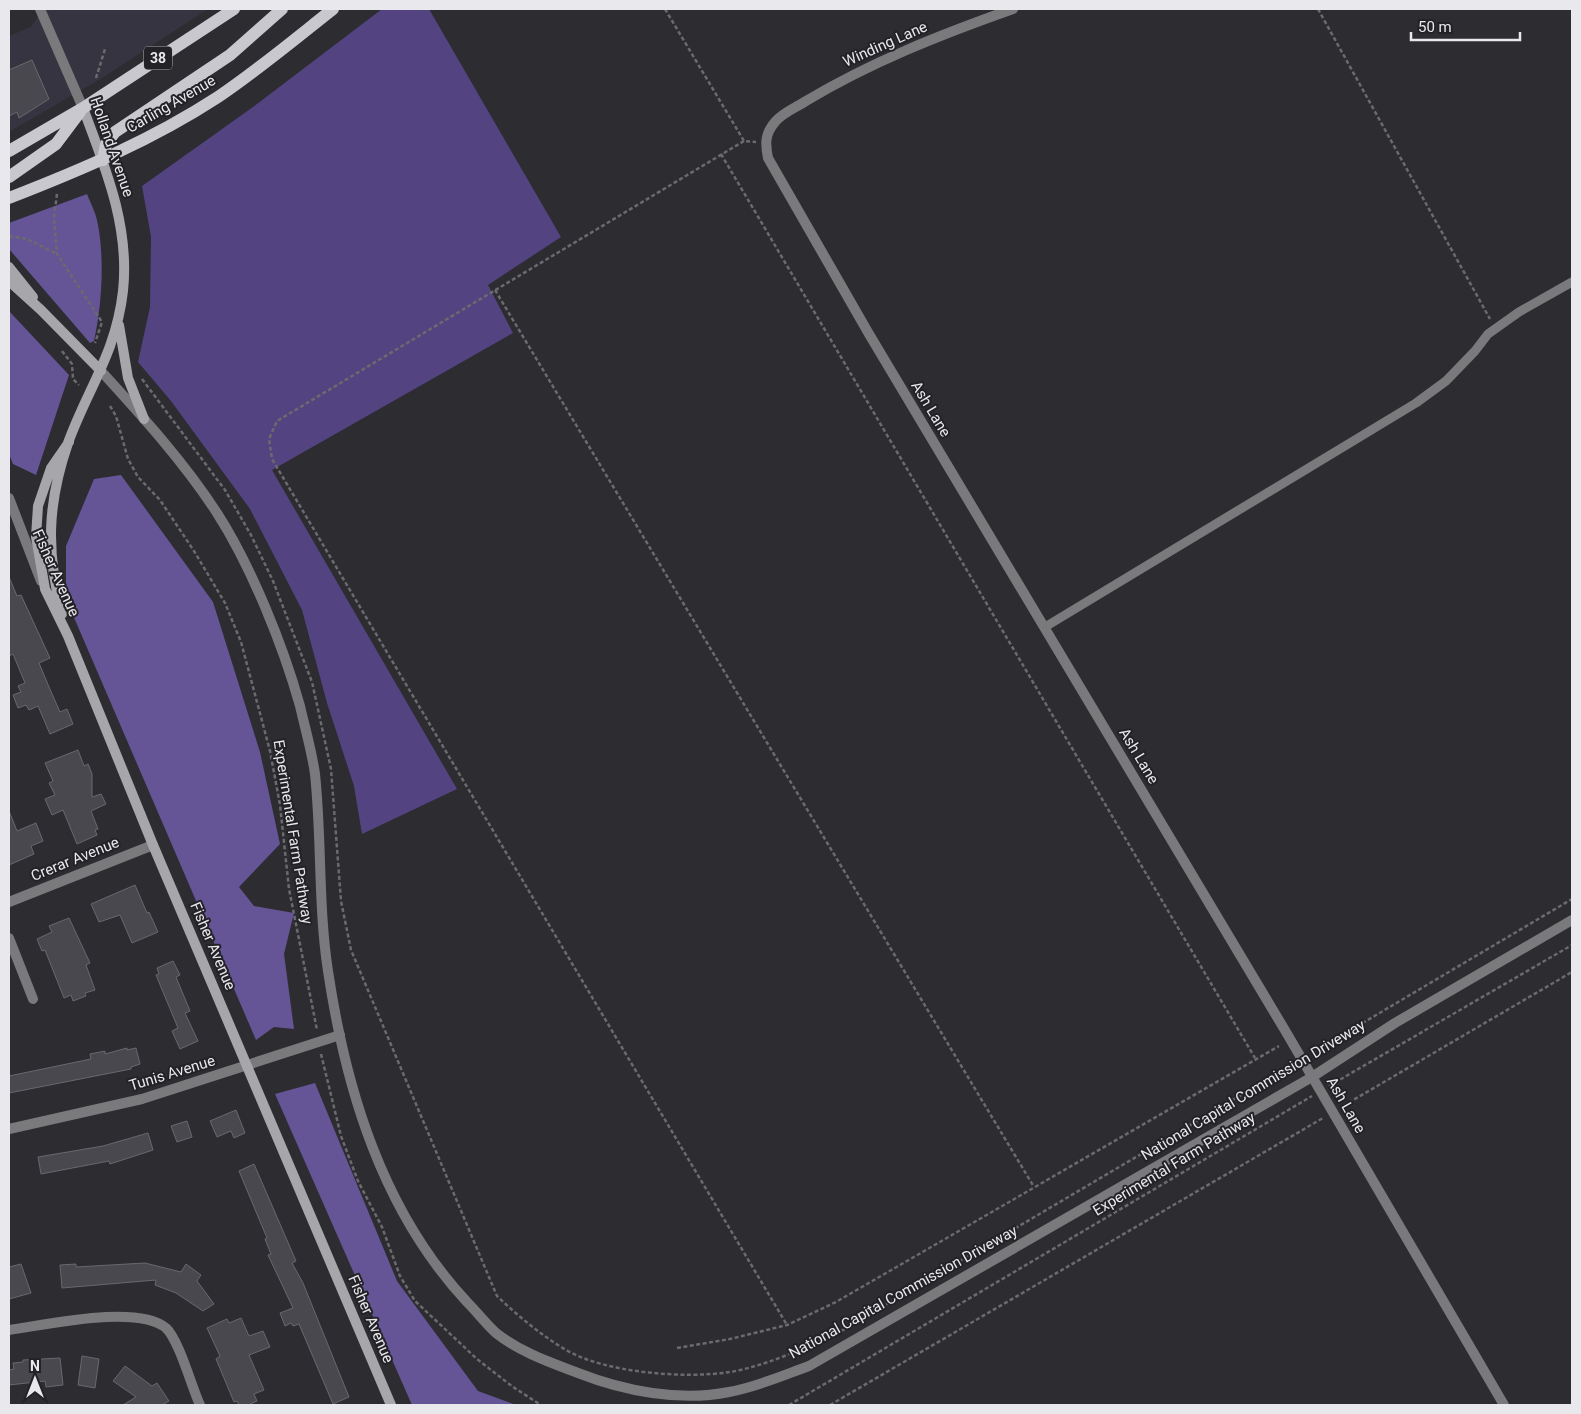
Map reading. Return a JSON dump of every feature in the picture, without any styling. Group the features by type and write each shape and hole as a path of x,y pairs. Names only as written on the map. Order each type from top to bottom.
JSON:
{"main road":[{"name":"38","path":"9,151 83,108 234,9"},
{"path":"103,160 106,144 115,132 230,55 282,9"},
{"name":"Carling Avenue","path":"9,198 103,160 156,133 217,97 265,63 333,9"},
{"name":"Holland Avenue","path":"44,589 36,538 38,506 51,468 69,442 112,347 123,289 121,231 114,196 103,160 83,108"},
{"path":"9,177 56,144 83,108"},
{"path":"9,267 41,310"},
{"path":"9,281 102,371"},
{"path":"118,321 128,378 144,419"},
{"name":"Holland Avenue","path":"68,636 53,580 49,539 53,508 69,442"},
{"name":"Fisher Avenue","path":"44,589 68,636 153,845 391,1405"}],"street":[{"name":"Holland Avenue","path":"40,9 83,108"},
{"name":"Winding Lane","path":"765,142 776,120 836,83 954,30 1013,9"},
{"name":"Ash Lane","path":"765,142 768,158 782,185 869,334 1302,1059 1504,1405"},
{"name":"National Capital Commission Driveway","path":"102,371 192,478 217,513 238,549 279,642 299,705 315,772 322,916 328,971 340,1035 363,1122 389,1189 419,1243 448,1282 495,1332 528,1353 604,1383 682,1395 729,1393 810,1366 1312,1076 1395,1023 1572,920"},
{"name":"Fisher Avenue","path":"9,498 44,589"},
{"name":"Crerar Avenue","path":"9,902 153,845"},
{"path":"9,938 33,999"},
{"name":"Tunis Avenue","path":"9,1129 142,1099 340,1035"},
{"path":"9,1330 125,1315 146,1319 167,1329 182,1358 200,1405"}],"lane":[{"path":"1045,627 1416,404 1446,381 1475,351 1488,334 1519,312 1572,282"}],"path":[{"path":"665,9 744,140"},
{"path":"1318,9 1495,329"},
{"path":"96,78 105,49"},
{"path":"765,142 744,140 277,421 269,439 272,459 787,1326"},
{"path":"721,154 1255,1058"},
{"path":"57,194 54,218 57,254 102,322 95,343"},
{"path":"9,236 27,239 57,254"},
{"path":"495,290 1034,1187"},
{"path":"62,351 72,364 73,379 79,385"},
{"path":"141,377 224,490 251,535 273,580 312,682 331,769 342,901 352,950 497,1296 522,1320 567,1351 608,1365 670,1376 731,1372 784,1356 831,1336 1572,899"},
{"name":"Experimental Farm Pathway","path":"110,406 116,416 128,458 138,477 160,500 194,551 225,603 242,642 270,751 280,805 289,889 317,1031"},
{"name":"Experimental Farm Pathway","path":"789,1405 1572,944"},
{"path":"830,1405 1572,972"},
{"path":"677,1348 730,1339 787,1326 836,1302 1255,1058 1290,1040"},
{"path":"322,1054 331,1098 358,1181 382,1227 400,1276 415,1301 477,1359 513,1387 541,1405"}],"shaded area":[{"path":"43,9 208,9 102,78 9,132 9,36 31,27"},
{"path":"382,9 429,9 561,237 488,285 513,333 272,470 457,789 362,834 354,786 327,703 302,610 250,509 171,401 138,362 150,307 151,237 142,186 253,107"},
{"path":"87,194 97,220 102,265 97,327 94,341 90,343 9,249 9,223"},
{"path":"9,311 69,375 36,475 13,464 9,454"},
{"path":"121,475 213,602 260,752 280,844 239,887 254,906 294,913 284,954 294,1029 274,1027 256,1040 63,592 66,581 66,546 94,479"},
{"path":"315,1083 397,1281 478,1391 516,1405 412,1405 275,1094"}],"building":[{"path":"32,60 49,99 19,118 17,112 9,116 9,70"},
{"path":"9,577 17,596 21,595 50,658 39,663 49,687 60,712 67,709 73,724 50,734 38,706 29,710 26,705 18,708 13,695 21,692 18,686 25,683 13,654 9,656"},
{"path":"78,750 84,766 88,764 92,774 92,797 101,794 106,804 91,811 98,829 95,830 97,835 77,844 63,810 52,815 45,799 55,795 49,783 53,781 45,763"},
{"path":"9,811 17,831 36,823 43,841 31,846 34,854 9,865"},
{"path":"135,885 147,913 149,912 158,932 132,943 120,915 99,922 91,904"},
{"path":"69,918 90,963 86,965 95,990 85,993 86,996 73,1001 71,995 64,998 45,950 42,951 37,939 52,932 49,926"},
{"path":"173,961 180,975 176,977 190,1011 185,1013 198,1041 180,1049 172,1031 178,1028 156,975 159,974 157,968"},
{"path":"127,1048 127,1050 136,1048 140,1064 131,1067 131,1069 9,1093 9,1076 91,1059 90,1054 105,1051 105,1054"},
{"path":"236,1110 245,1133 234,1138 231,1131 217,1137 210,1121"},
{"path":"187,1121 192,1137 177,1142 171,1126"},
{"path":"148,1133 153,1150 110,1164 109,1161 41,1174 38,1157 103,1146"},
{"path":"254,1164 296,1261 292,1263 303,1283 349,1397 333,1404 299,1324 293,1326 291,1323 285,1326 280,1313 293,1308 268,1255 271,1254 265,1239 267,1238 239,1171"},
{"path":"145,1263 181,1272 186,1264 201,1275 197,1281 214,1304 203,1311 176,1293 155,1285 156,1280 62,1288 60,1265 76,1264 76,1267"},
{"path":"21,1264 31,1293 9,1299 9,1267"},
{"path":"241,1318 249,1336 263,1331 270,1347 249,1355 264,1390 254,1394 257,1401 248,1405 239,1405 237,1401 234,1402 216,1359 220,1356 207,1328 227,1319 229,1323"},
{"path":"82,1356 99,1359 95,1388 78,1385"},
{"path":"60,1358 63,1385 46,1387 45,1381 9,1385 9,1370 14,1369 13,1363 23,1362 23,1360"},
{"path":"125,1366 152,1386 157,1383 169,1401 162,1405 123,1405 136,1397 113,1381"}]}
